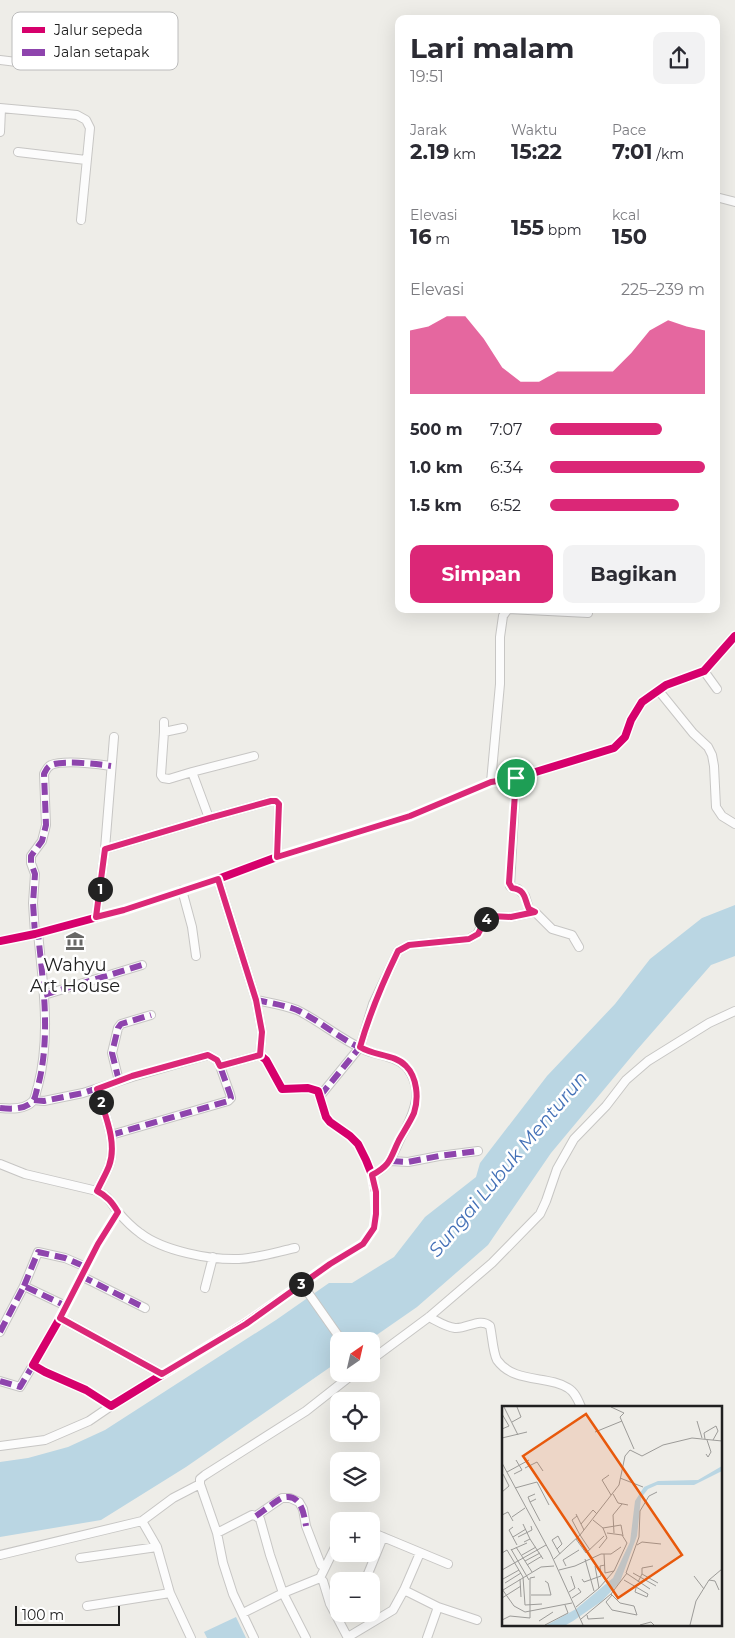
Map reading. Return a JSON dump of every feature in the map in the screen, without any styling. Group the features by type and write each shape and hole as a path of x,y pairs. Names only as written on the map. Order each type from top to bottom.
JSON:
{"street":[{"path":"0,132 1,109 77,115 89,123 81,220"},
{"path":"18,152 86,160"},
{"path":"720,198 735,202"},
{"path":"491,782 500,684 500,637 504,613"},
{"path":"0,941 37,934 124,910 277,857 410,816 491,782 516,778 614,748 625,737 630,720 642,702 675,681 704,671 735,636"},
{"path":"704,671 717,689"},
{"path":"659,691 693,733 708,747 714,766 716,807 722,816 735,824"},
{"path":"164,722 161,776 163,778 169,780 254,756"},
{"path":"164,732 183,728"},
{"path":"96,917 105,849 114,737"},
{"path":"34,1100 40,1078 43,1052 44,995 33,903 35,874 31,863 31,856 42,841 46,825 44,774 49,766 57,764 82,763 111,766"},
{"path":"192,772 209,818"},
{"path":"516,778 509,883 512,888 518,889 525,896 529,909 535,912 552,929 572,935 579,947"},
{"path":"105,849 209,818 276,801 279,804 277,857"},
{"path":"218,879 256,1000 262,1032 260,1055"},
{"path":"182,890 192,927 196,956"},
{"path":"320,1096 360,1047 373,1004 398,951 409,945 469,939 478,934 486,919 490,916 511,917 535,912"},
{"path":"44,995 142,965"},
{"path":"256,1000 297,1010 360,1047 402,1062 412,1074 417,1101 414,1113 390,1161 372,1175"},
{"path":"380,1353 428,1317 492,1263 540,1214 557,1169 574,1139 606,1106 626,1080 648,1061 709,1023 735,1011"},
{"path":"119,1081 112,1053 118,1028 121,1024 151,1014"},
{"path":"0,1108 22,1107 34,1100 44,1101 97,1089 208,1055 217,1060 230,1094 231,1098 228,1101 111,1135"},
{"path":"220,1066 260,1055"},
{"path":"0,1446 45,1440 89,1421 303,1287 330,1264 363,1244 374,1228 376,1192 372,1175 358,1144 326,1117 318,1092 314,1089 280,1088 266,1060 260,1055"},
{"path":"97,1089 111,1135 109,1167 97,1191"},
{"path":"390,1161 408,1162 478,1151"},
{"path":"0,1164 25,1174 97,1191 105,1195 118,1212 140,1233 158,1244 177,1251 238,1259 296,1248"},
{"path":"0,1381 20,1387 60,1318 98,1244 118,1212"},
{"path":"0,1332 24,1286 38,1252 65,1258 86,1266"},
{"path":"205,1288 213,1257"},
{"path":"81,1276 145,1308"},
{"path":"24,1286 66,1306"},
{"path":"303,1287 336,1332"},
{"path":"428,1317 455,1328 484,1322 488,1324 496,1358 502,1364 519,1375 566,1386 574,1393 580,1406"},
{"path":"60,1318 162,1374"},
{"path":"33,1365 86,1390 111,1406"},
{"path":"254,1638 233,1594 200,1479 306,1410 343,1382"},
{"path":"0,1556 142,1521 173,1498 200,1484"},
{"path":"217,1533 252,1515 256,1516 282,1498 290,1498 299,1502 303,1509 306,1526 321,1565 324,1566"},
{"path":"256,1516 260,1519 270,1555 284,1593 306,1638"},
{"path":"142,1521 157,1547 170,1593 191,1638"},
{"path":"380,1535 448,1564"},
{"path":"369,1572 384,1537"},
{"path":"80,1558 157,1547"},
{"path":"340,1622 348,1638 393,1610 420,1553"},
{"path":"242,1613 320,1578 324,1566 327,1565 330,1558"},
{"path":"320,1578 323,1581 330,1604"},
{"path":"404,1590 438,1606 477,1620"},
{"path":"87,1606 170,1593"},
{"path":"427,1638 438,1606"}],"water":[{"name":"Sungai Lubuk Menturun","path":"735,905 735,956 711,965 636,1051 551,1153 488,1245 417,1307 380,1333 330,1332 330,1367 186,1467 101,1520 0,1537 0,1462 28,1458 68,1447 105,1430 276,1320 329,1283 352,1283 394,1257 425,1217 476,1177 480,1163 547,1076 615,1004 650,959 702,918"},
{"path":"236,1617 246,1638 207,1638 204,1632"}],"marked path":[{"path":"35,934 33,903 35,874 31,863 31,856 42,841 46,825 44,774 51,765 63,763 111,766"},
{"path":"218,879 256,1000 297,1010 355,1045 399,1061 408,1069 413,1077 416,1100 412,1115 389,1161 372,1175"},
{"path":"320,1096 360,1047 373,1004 398,951 409,945 469,939 477,934 490,916 511,917 535,912"},
{"path":"0,1108 17,1108 30,1104 34,1099 38,1086 42,1067 45,1029 44,990 38,933"},
{"path":"44,995 142,965"},
{"path":"256,1000 262,1032 260,1055"},
{"path":"119,1081 112,1053 118,1028 121,1024 151,1015"},
{"path":"34,1100 44,1101 83,1093 208,1055 217,1060 220,1066"},
{"path":"111,1135 228,1101 231,1098 220,1066 260,1055"},
{"path":"97,1089 109,1128 112,1147 109,1166 97,1191"},
{"path":"391,1161 408,1162 478,1151"},
{"path":"24,1286 38,1252 65,1258 86,1267"},
{"path":"81,1276 145,1308"},
{"path":"0,1332 24,1286 66,1306"},
{"path":"60,1318 162,1374"},
{"path":"0,1381 20,1387 33,1365"},
{"path":"256,1516 280,1499 288,1497 293,1498 300,1505 306,1526"}],"cycle path":[{"path":"0,941 35,934 124,910 277,857 410,816 491,782 516,778 614,748 625,737 631,720 642,702 666,685 704,671 735,636"},
{"path":"118,1212 98,1244 60,1318 33,1365 86,1390 111,1406 246,1323 330,1264 363,1244 374,1228 376,1214 375,1192 372,1175 358,1144 326,1117 318,1091 308,1088 282,1089 266,1060 260,1055"}],"place":[{"name":"Wahyu Art House","path":"75,941"}],"route":[{"path":"516,778 509,883 512,888 522,892 529,909 535,912 511,917 490,916 481,925 478,934 469,939 409,945 402,948 398,951 373,1004 367,1022 360,1047 402,1062 412,1074 417,1101 414,1113 390,1161 372,1175 376,1192 376,1214 374,1228 363,1244 330,1264 246,1324 162,1374 60,1318 98,1244 118,1212 105,1195 97,1191 109,1167 112,1148 111,1135 97,1089 132,1076 208,1055 217,1060 220,1066 260,1055 262,1032 256,1000 218,879 124,910 96,917 105,849 209,818 276,801 279,804 277,857 410,816 491,782 516,778"}]}
